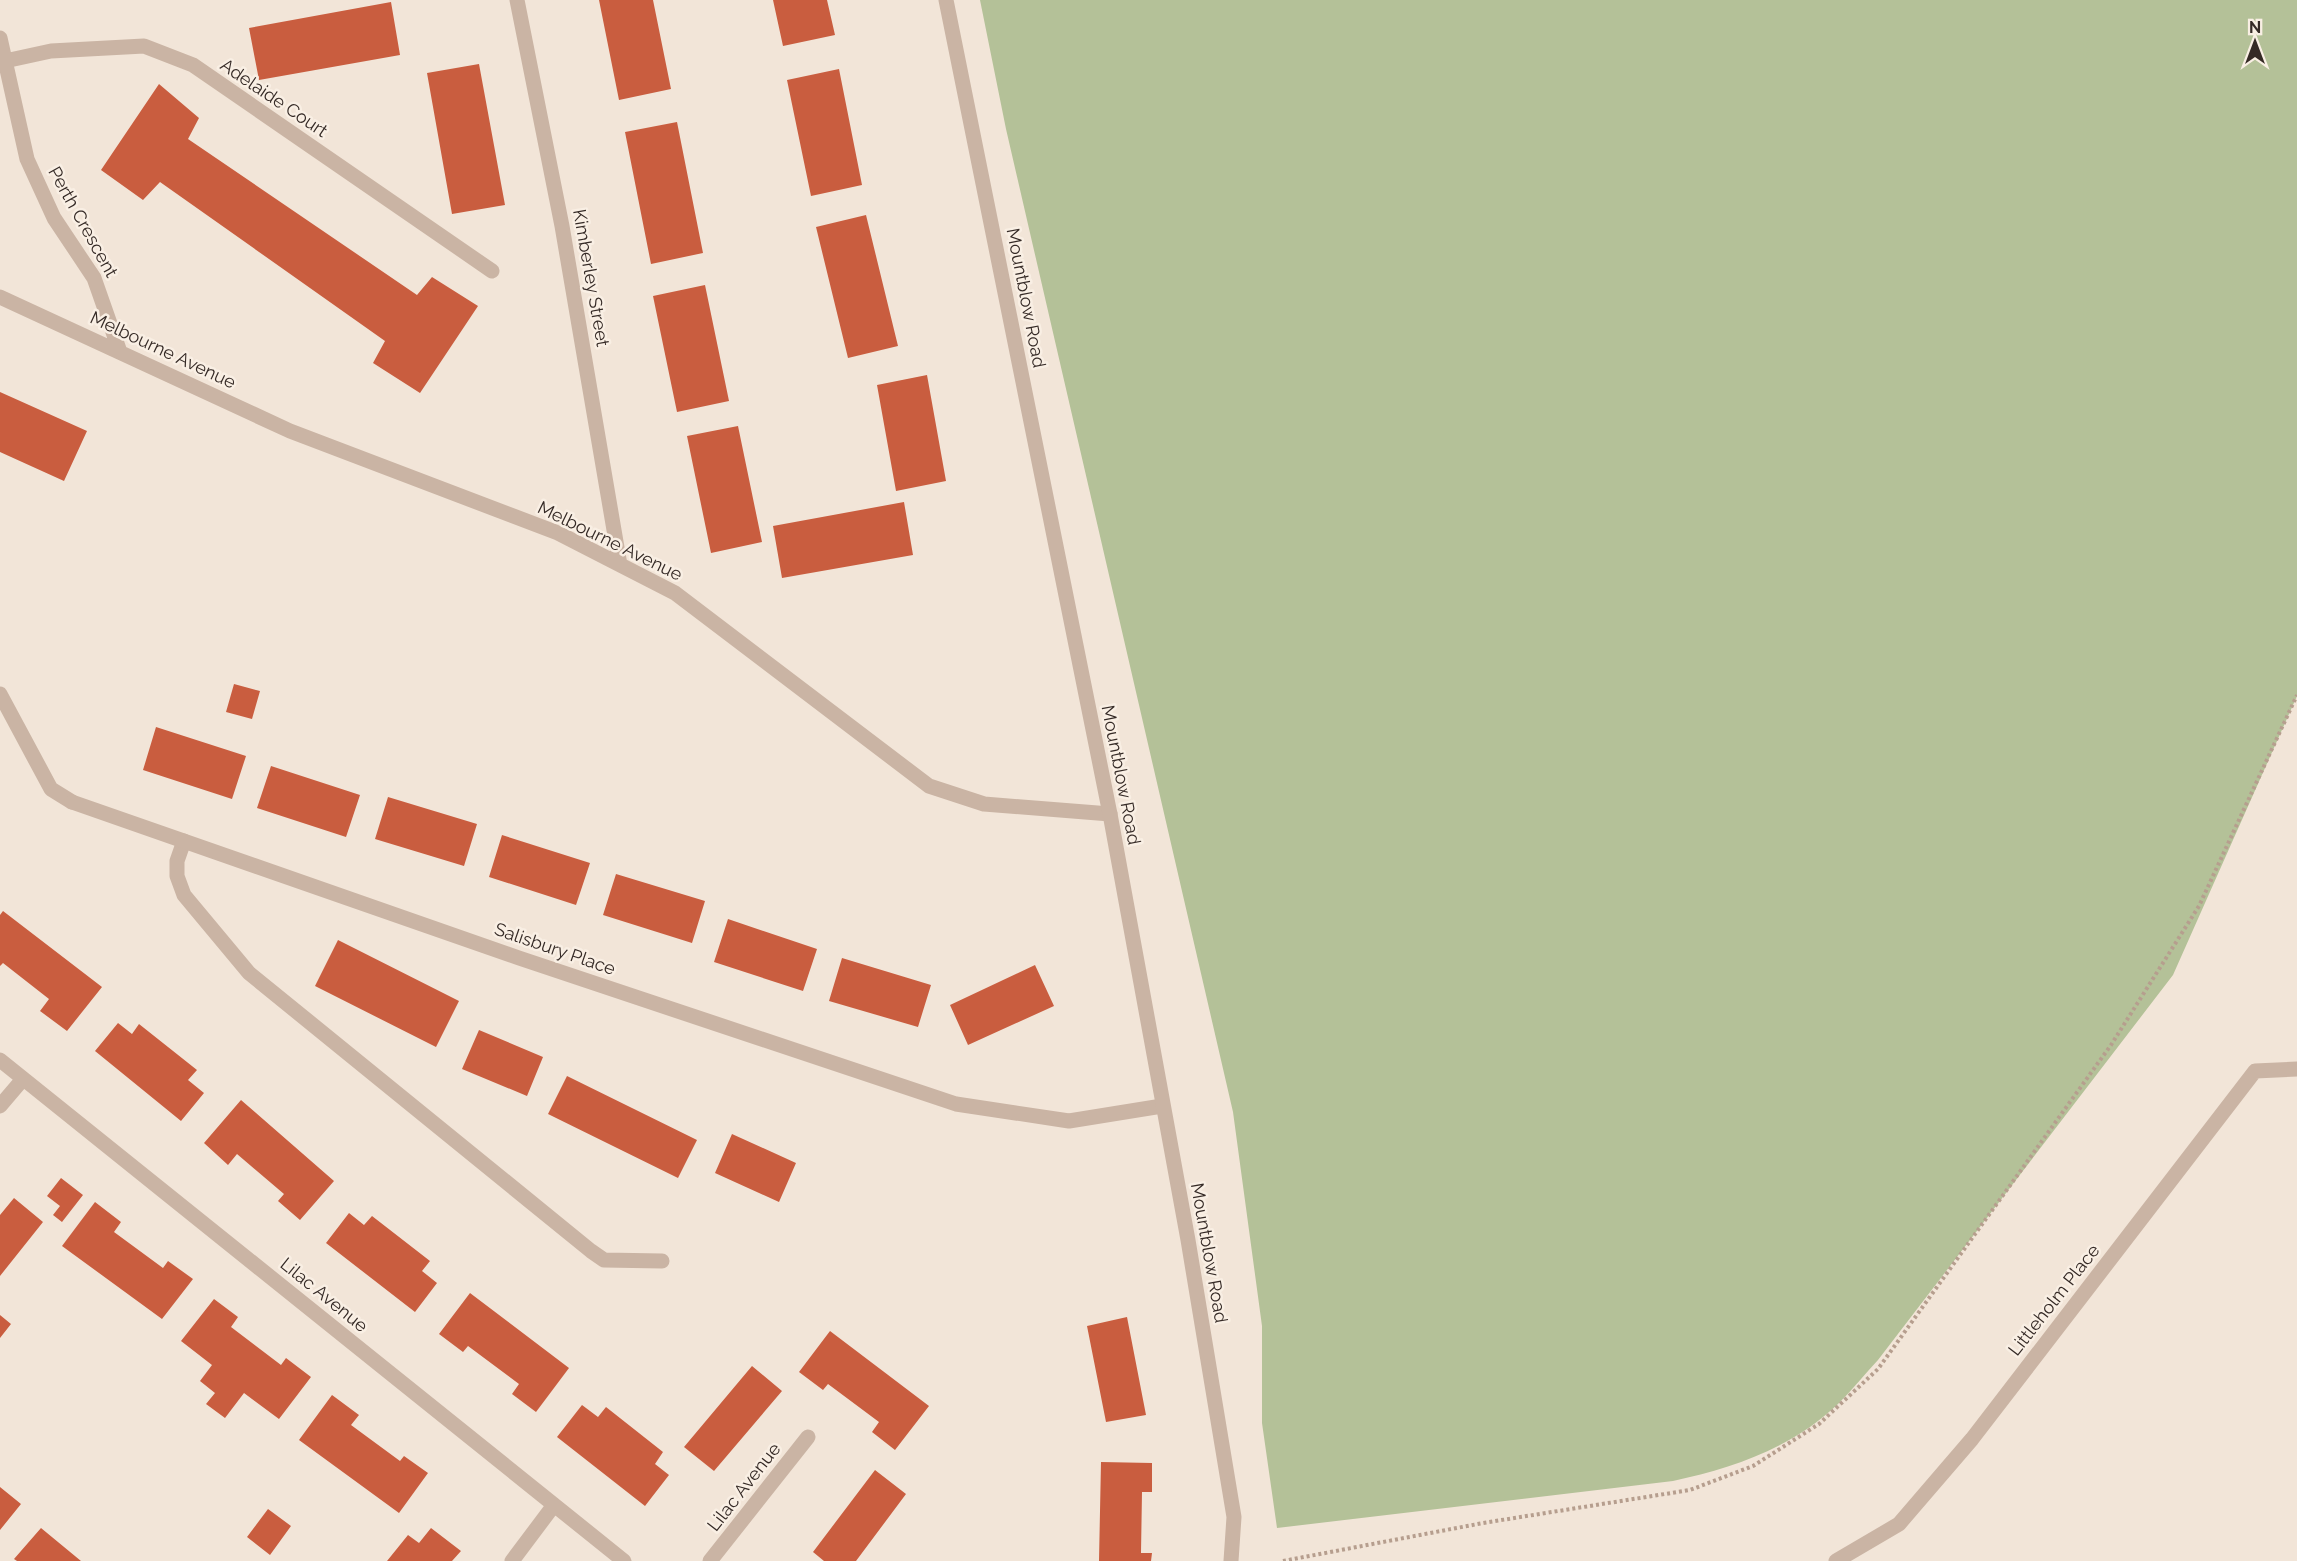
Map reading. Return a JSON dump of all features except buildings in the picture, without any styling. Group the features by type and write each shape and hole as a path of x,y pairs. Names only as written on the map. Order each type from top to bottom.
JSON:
{"street":[{"name":"Kimberley Street","path":"517,0 562,226 620,565"},
{"name":"Mountblow Road","path":"946,0 1110,814 1188,1240 1234,1517 1231,1561"},
{"name":"Perth Crescent","path":"0,38 27,159 54,218 94,278 120,352"},
{"name":"Adelaide Court","path":"5,61 51,51 144,46 193,65 492,271"},
{"name":"Melbourne Avenue","path":"0,297 290,431 558,533 675,593 929,786 984,804 1110,814"},
{"name":"Salisbury Place","path":"0,694 51,789 72,802 519,958 956,1104 1069,1120 1162,1106"},
{"path":"184,841 177,861 177,876 184,895 249,973 591,1251 604,1260 662,1261"},
{"name":"Lilac Avenue","path":"0,1060 624,1561"},
{"name":"Littleholm Place","path":"1836,1561 1899,1524 1972,1439 2255,1071 2297,1069"},
{"path":"0,1106 23,1079"},
{"name":"Lilac Avenue","path":"710,1561 808,1437"},
{"path":"512,1561 554,1505"}],"path":[{"path":"1283,1561 1483,1522 1690,1490 1753,1466 1819,1424 1878,1369 2111,1046 2199,906 2297,695"}],"green space":[{"path":"980,0 2297,0 2297,696 2173,975 1878,1360 1838,1404 1801,1433 1739,1463 1673,1481 1277,1528 1262,1423 1262,1326 1233,1112 1006,129"}]}
